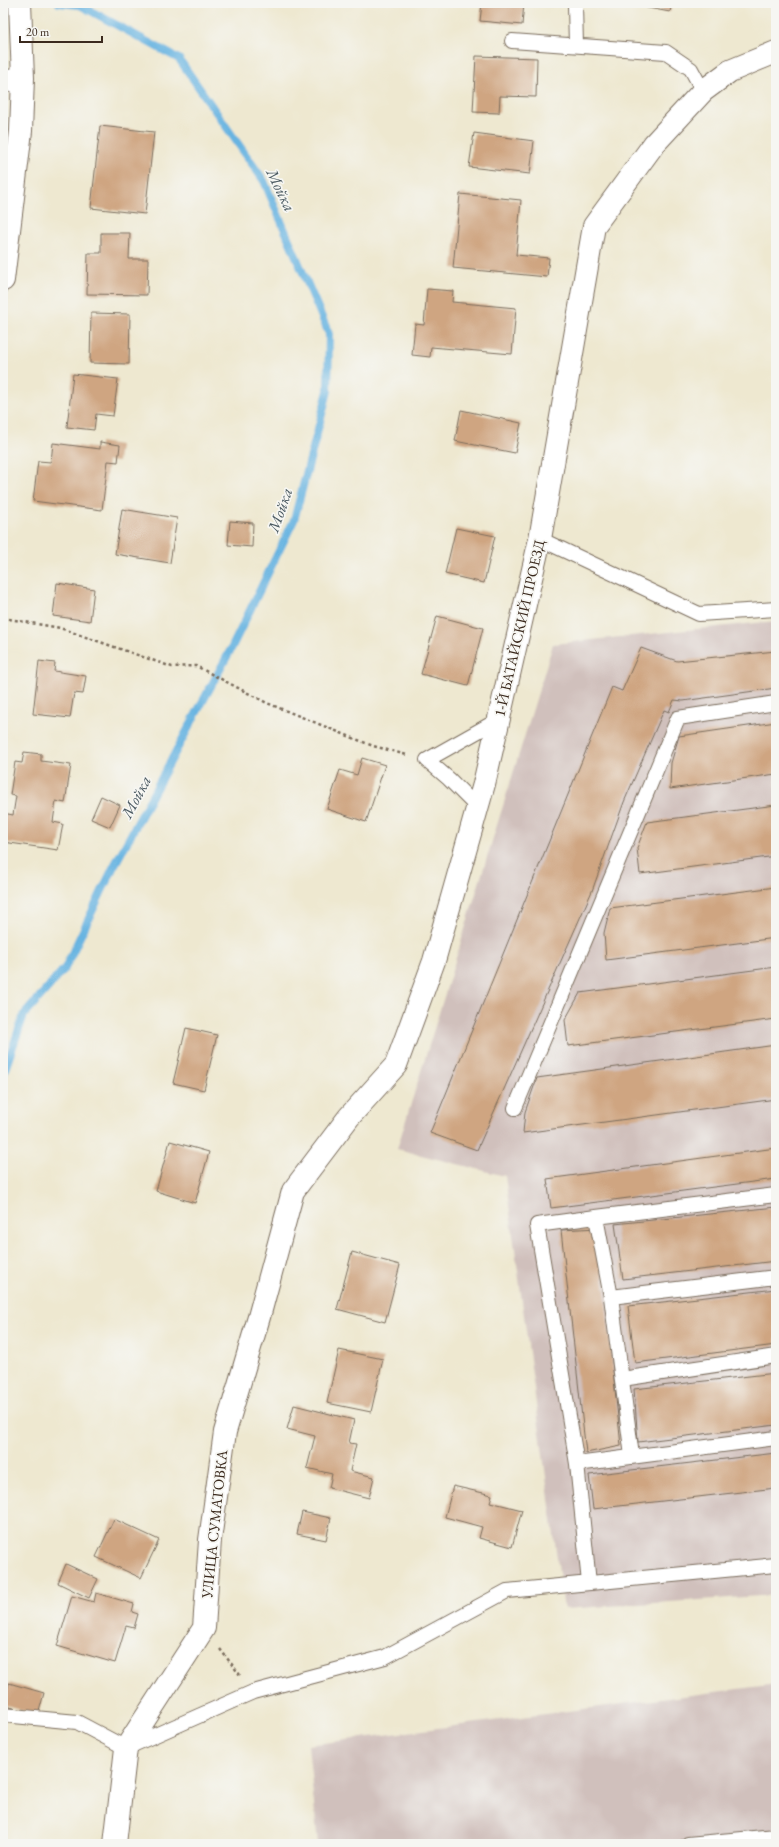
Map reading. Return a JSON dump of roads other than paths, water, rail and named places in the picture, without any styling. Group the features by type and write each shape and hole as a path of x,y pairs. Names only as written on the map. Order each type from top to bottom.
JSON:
{"street":[{"path":"3,280 21,130 13,80 20,3"},
{"name":"1-Й БАТАЙСКИЙ ПРОЕЗД","path":"293,1191 349,1117 396,1065 434,961 477,807 540,539 594,226 654,144 703,91 730,72 776,52"},
{"name":"УЛИЦА СУМАТОВКА","path":"115,1844 126,1748 204,1628 210,1540 225,1432 259,1317 293,1191"}],"lane":[{"path":"575,5 576,46"},
{"path":"512,41 666,52 690,69 703,91"},
{"path":"540,539 699,614 776,609"},
{"path":"515,1108 678,718 776,703"},
{"path":"477,807 449,779 427,760 498,720"},
{"path":"589,1583 576,1464 537,1225 776,1195"},
{"path":"596,1217 611,1297 632,1456"},
{"path":"611,1297 776,1277"},
{"path":"622,1379 776,1356"},
{"path":"576,1464 776,1438"},
{"path":"3,1715 77,1722 126,1748 253,1692 385,1656 507,1591 776,1565"},
{"path":"688,1844 776,1836"}],"waterway":[{"name":"Мойка","path":"3,1075 24,1015 65,968 113,868 231,649 294,520 328,391 329,334 264,181 179,59 80,5 59,3"}]}
